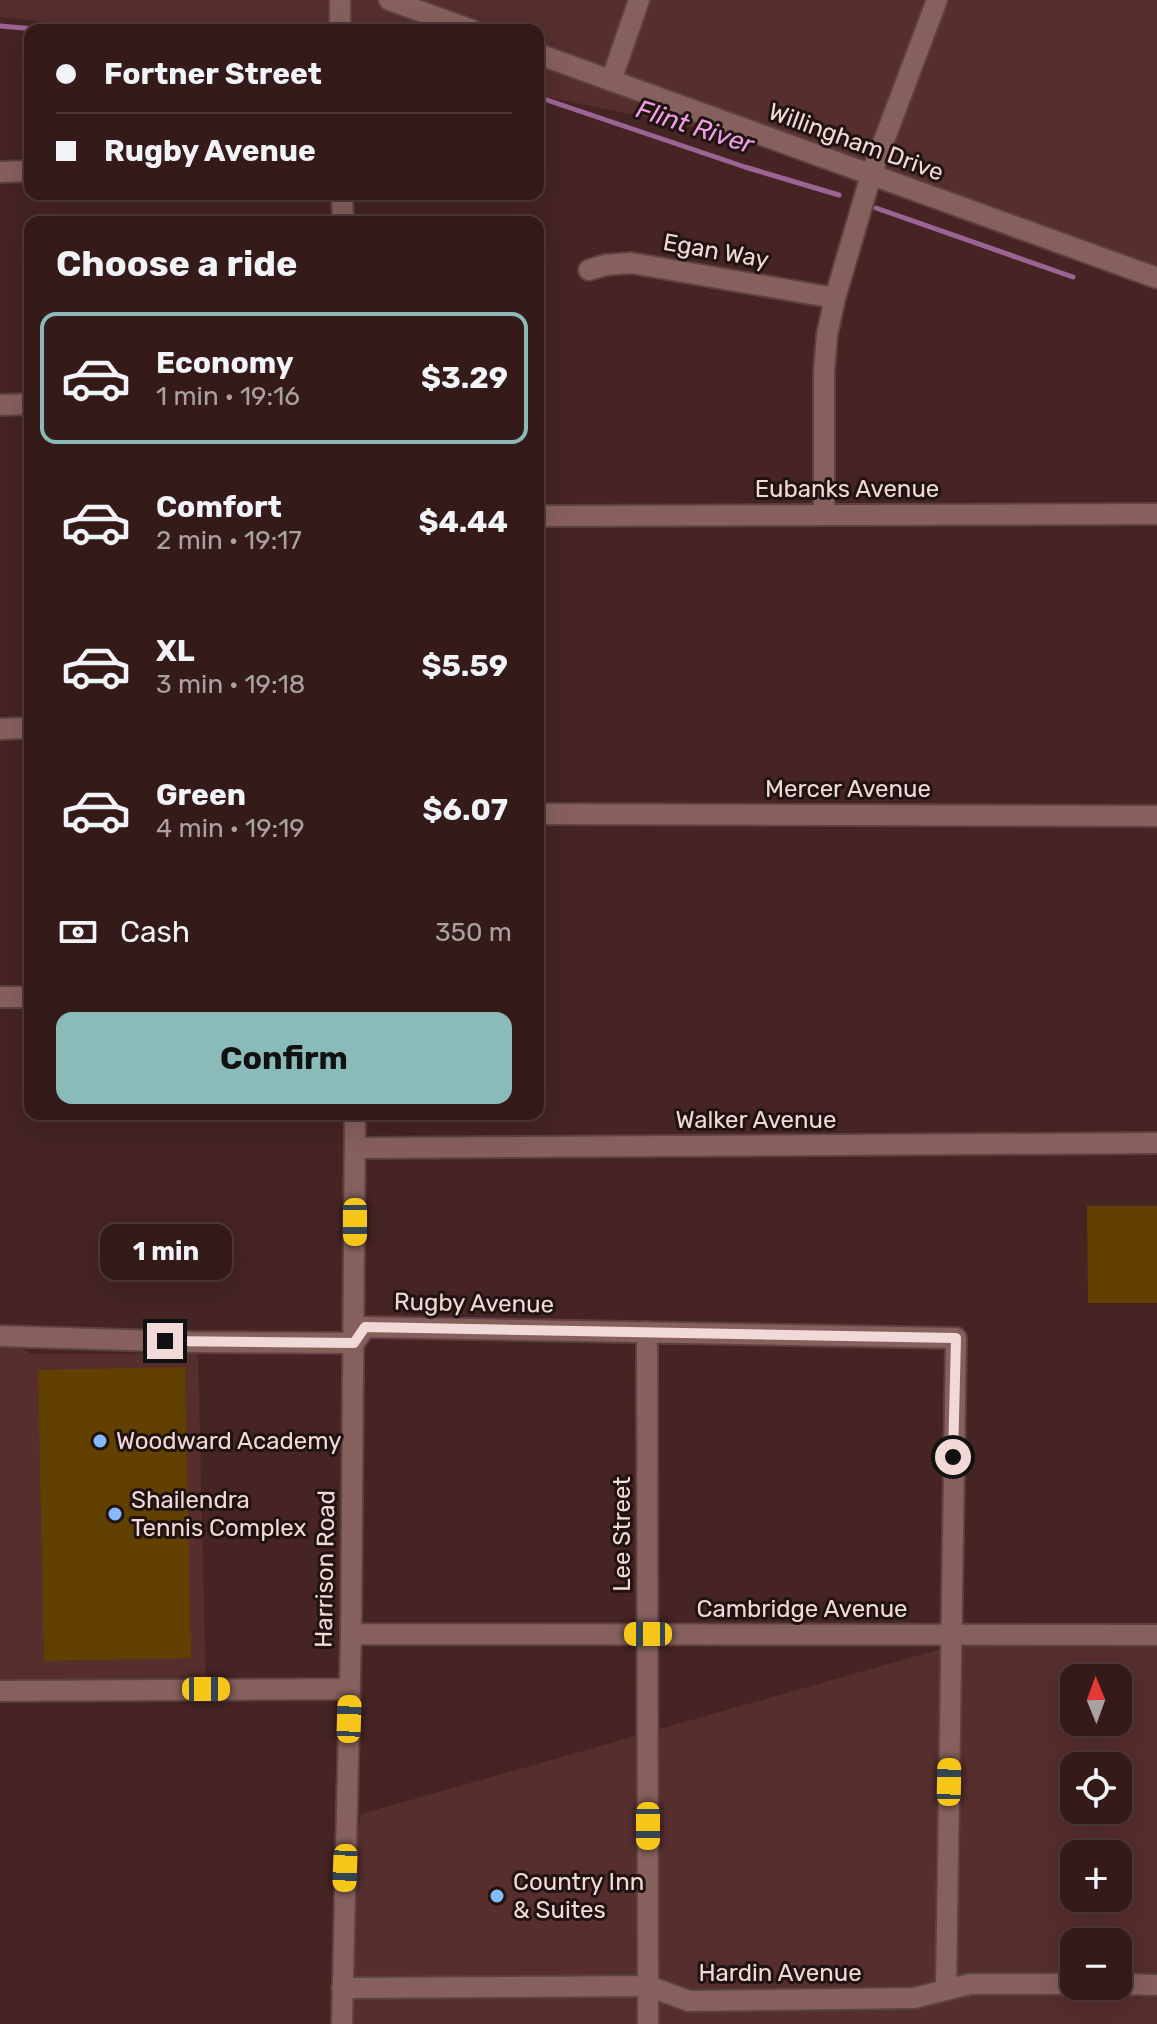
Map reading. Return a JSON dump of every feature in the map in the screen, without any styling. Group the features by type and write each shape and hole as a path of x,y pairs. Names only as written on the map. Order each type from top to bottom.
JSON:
{"street":[{"path":"340,0 340,24"},
{"path":"389,0 455,24"},
{"path":"611,81 639,0"},
{"path":"824,515 824,372 827,335 835,298 871,175 937,0"},
{"name":"Willingham Drive","path":"544,56 1157,278"},
{"path":"0,172 24,171"},
{"name":"Egan Way","path":"589,270 631,263 835,298"},
{"path":"0,405 24,404"},
{"name":"Eubanks Avenue","path":"544,516 1157,514"},
{"path":"0,729 24,728"},
{"name":"Mercer Avenue","path":"544,814 1157,816"},
{"path":"0,997 24,997"},
{"name":"Harrison Road","path":"342,2024 351,1634 355,1120"},
{"name":"Walker Avenue","path":"356,1148 1157,1143"},
{"name":"Rugby Avenue","path":"0,1336 354,1343 365,1327 956,1338 950,1635"},
{"name":"Lee Street","path":"647,1332 648,2024"},
{"name":"Cambridge Avenue","path":"351,1634 1157,1635"},
{"path":"946,1989 950,1635"},
{"path":"0,1691 349,1689"},
{"name":"Hardin Avenue","path":"342,1988 648,1986 689,2001 914,1998 970,1984 1060,1984"},
{"path":"1132,1984 1157,1985"}],"shaded area":[{"path":"0,0 1157,0 1157,287 741,137 544,96 544,24 65,24 0,17"},
{"path":"1087,1206 1157,1206 1157,1303 1088,1303"},
{"name":"Shailendra Tennis Complex","path":"0,1338 32,1354 198,1354 206,1689 0,1691"},
{"name":"Shailendra Tennis Complex","path":"185,1367 191,1658 44,1661 38,1370"},
{"path":"969,1641 1157,1645 1157,2024 332,2024 361,1814"}],"waterway":[{"name":"Flint River","path":"0,26 24,28"},
{"name":"Flint River","path":"544,99 745,167 839,195"},
{"name":"Flint River","path":"876,208 1073,277"}],"place":[{"name":"Woodward Academy","path":"100,1441"},
{"name":"Shailendra Tennis Complex","path":"115,1514"},
{"name":"Country Inn & Suites","path":"497,1896"}],"route":[{"path":"165,1341 354,1343 365,1327 956,1338 953,1457"}]}
